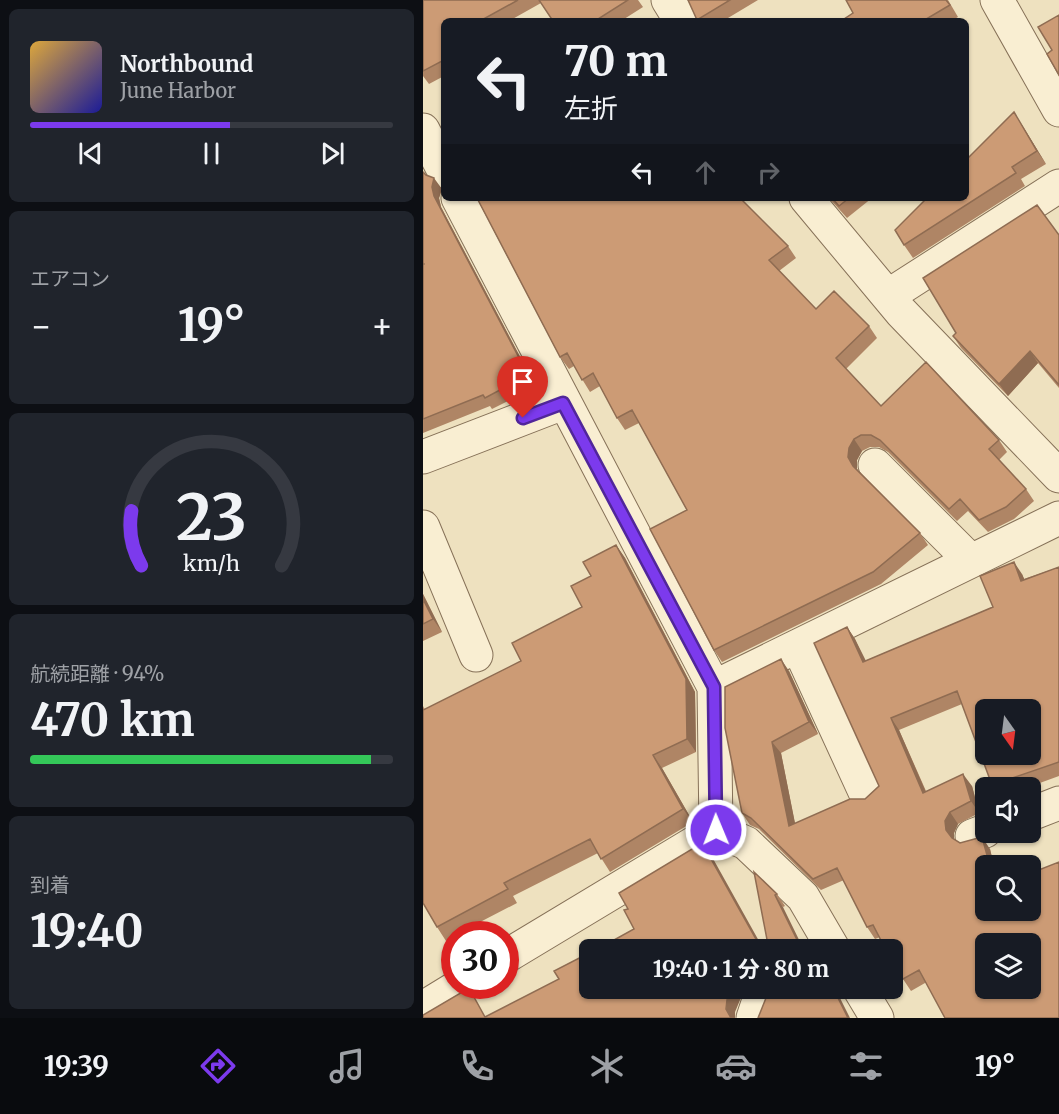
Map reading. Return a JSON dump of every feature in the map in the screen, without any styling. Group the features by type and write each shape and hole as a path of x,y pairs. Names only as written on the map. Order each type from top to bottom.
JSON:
{"street":[{"path":"668,0 679,18"},
{"path":"997,0 1059,110"},
{"path":"423,130 441,165"},
{"path":"888,296 1059,186"},
{"path":"460,201 563,403 714,687 716,830"},
{"path":"808,201 888,296 1059,476"},
{"path":"423,457 563,403"},
{"path":"875,465 971,561"},
{"path":"714,687 1059,518"},
{"path":"423,527 476,655"},
{"path":"798,646 866,794"},
{"path":"1041,810 1059,803"},
{"path":"716,830 745,843 803,897 820,939"},
{"path":"519,949 716,830"},
{"path":"423,1008 441,997"},
{"path":"753,1018 759,999"},
{"path":"866,999 877,1018"}],"building":[{"path":"423,0 518,0 485,18 441,18 441,62 423,71"},
{"path":"539,0 628,0 600,18 551,18"},
{"path":"688,0 730,0 700,18 696,18"},
{"path":"846,0 946,0 950,5 928,18 846,18 853,13"},
{"path":"1059,15 1059,75 1047,54 1052,50 1038,27"},
{"path":"1014,112 1037,151 1012,167 1016,173 904,245 895,230 924,201 969,201 969,157"},
{"path":"423,172 434,178 432,187 434,196 528,375 485,398 483,395 423,419 424,264"},
{"path":"479,201 743,201 788,246 769,260 816,309 834,291 869,326 836,358 881,406 926,362 999,440 989,449 1026,489 1006,507 979,520 960,499 949,509 880,440 871,435 861,435 854,439 849,448 848,457 853,466 920,533 873,572 714,650 650,529 687,510 632,410 617,418 593,373 582,380 567,353 560,357"},
{"path":"835,201 845,201 839,206"},
{"path":"1037,205 1059,235 1059,385 1030,351 999,384 953,336 956,333 923,278"},
{"path":"616,545 686,679 687,739 653,755 683,809 601,859 590,839 504,883 508,889 448,921 441,921 441,925 437,927 423,903 423,710 521,661 512,643 582,607 571,586 591,576 583,562"},
{"path":"1014,562 1021,581 1059,567 1059,762 1015,777 989,777 985,765 1041,765 1041,699 975,699 975,739 957,691 891,718 923,793 963,774 971,801 950,812 945,821 946,830 960,843 975,839 975,843 984,843 987,855 975,855 975,921 1041,921 1041,869 1059,862 1059,1018 945,1018 919,970 903,979 903,939 880,939 873,925 867,927 837,868 813,879 751,818 742,813 725,728 725,687 781,659 809,722 772,742 789,826 850,799 865,799 879,786 814,643 847,627 863,662 993,607 980,576"},
{"path":"423,599 433,619 423,624"},
{"path":"702,843 756,939 616,939 634,929 624,910 628,909 619,893"},
{"path":"754,872 777,894 775,895 797,939 767,939"},
{"path":"579,958 579,999 727,999 726,1009 731,1018 423,1018 423,1015 450,999 475,999 485,1017 559,979 554,971"},
{"path":"766,999 838,999 848,1018 758,1018"}],"route":[{"path":"523,418 563,403 714,687 716,830"}]}
